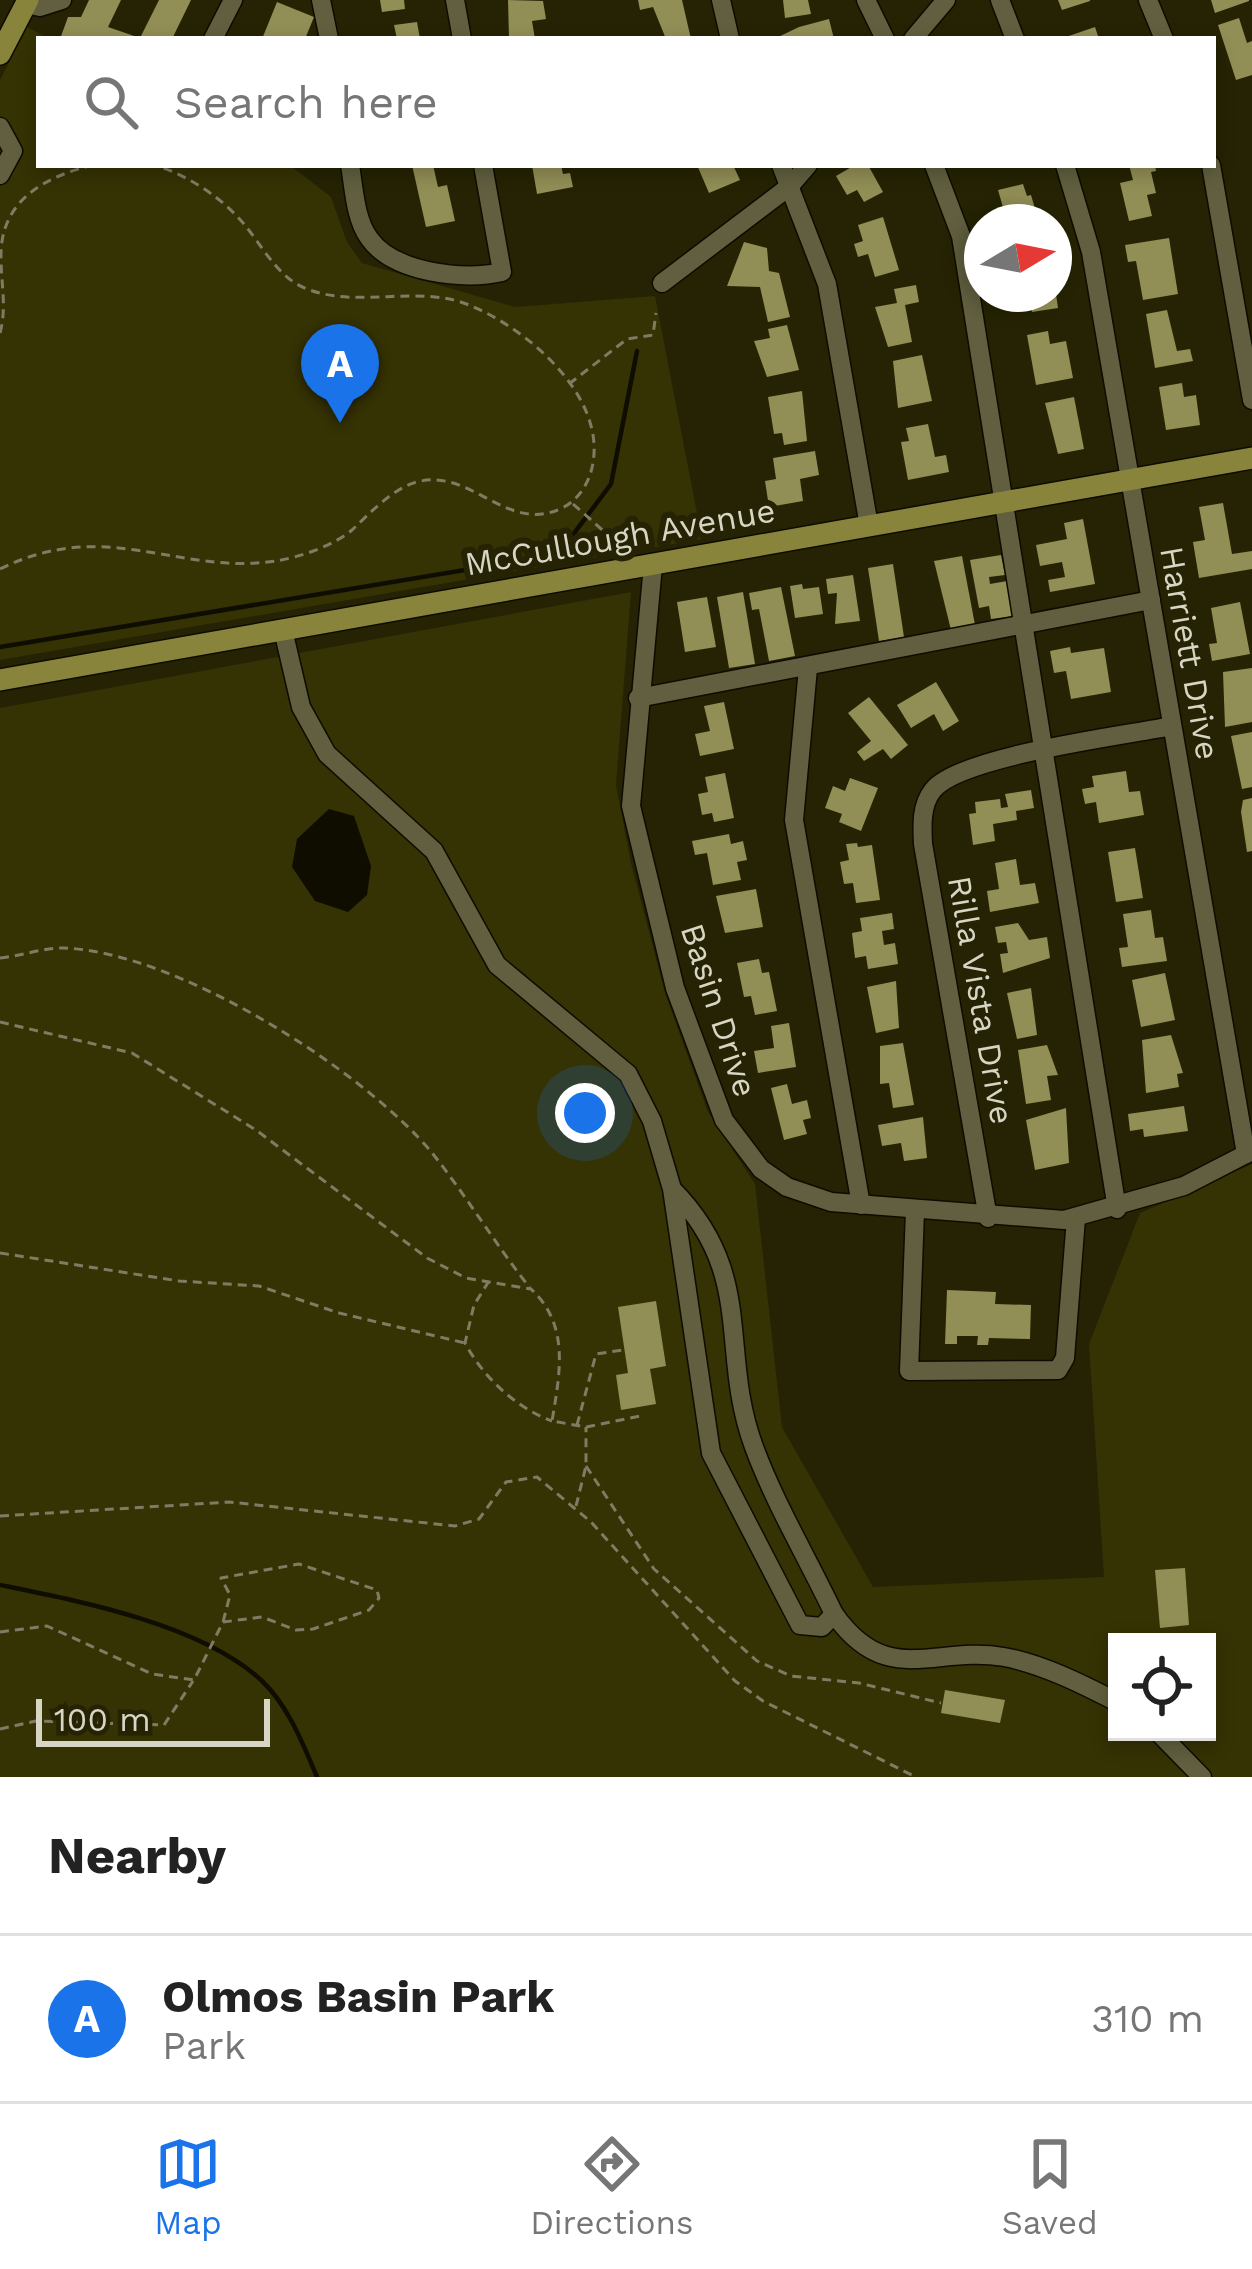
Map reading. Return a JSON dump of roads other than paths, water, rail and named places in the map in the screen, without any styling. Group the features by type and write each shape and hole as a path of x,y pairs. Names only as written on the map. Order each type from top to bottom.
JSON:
{"main road":[{"path":"0,54 27,2"},
{"name":"McCullough Avenue","path":"0,680 1252,458"}],"street":[{"path":"27,2 40,7 62,0"},
{"path":"215,36 233,0"},
{"path":"321,0 328,36"},
{"path":"455,0 461,36"},
{"path":"721,0 729,36"},
{"path":"866,0 884,36"},
{"path":"916,36 946,0"},
{"path":"1000,0 1014,36"},
{"path":"1148,0 1163,36"},
{"path":"0,127 13,151 0,175"},
{"path":"351,168 360,220 374,245 457,279 502,272 484,168"},
{"path":"782,168 826,284 869,526"},
{"path":"662,283 790,186 805,168"},
{"path":"935,168 961,236 1040,753 1117,1209"},
{"name":"Harriett Drive","path":"1065,168 1091,252 1249,1153"},
{"path":"1212,168 1252,400"},
{"name":"Basin Drive","path":"652,565 631,806 676,988 724,1120 751,1158 787,1187 816,1199 988,1218 1076,1217 1117,1209 1184,1186 1249,1153"},
{"path":"638,698 1151,601"},
{"path":"283,630 302,707 327,754 434,851 497,964 628,1074 652,1121 671,1189 711,1454 800,1625 822,1627 834,1614"},
{"path":"808,668 794,820 861,1205"},
{"path":"1040,753 1172,725"},
{"name":"Rilla Vista Drive","path":"988,1218 922,818 930,792 970,765 1040,753"},
{"path":"671,1189 706,1226 723,1267 752,1444 834,1614 850,1636 882,1656 920,1663 1000,1656 1047,1670 1108,1698"},
{"path":"915,1211 909,1371 1058,1370 1065,1358 1076,1217"},
{"path":"1167,1741 1202,1777"}],"waterway":[{"path":"560,552 611,484 637,351"},
{"path":"0,647 598,548"},
{"path":"0,1585 137,1618 236,1660 279,1701 317,1777"}],"place":[{"name":"Olmos Basin Park","path":"340,423"}]}
